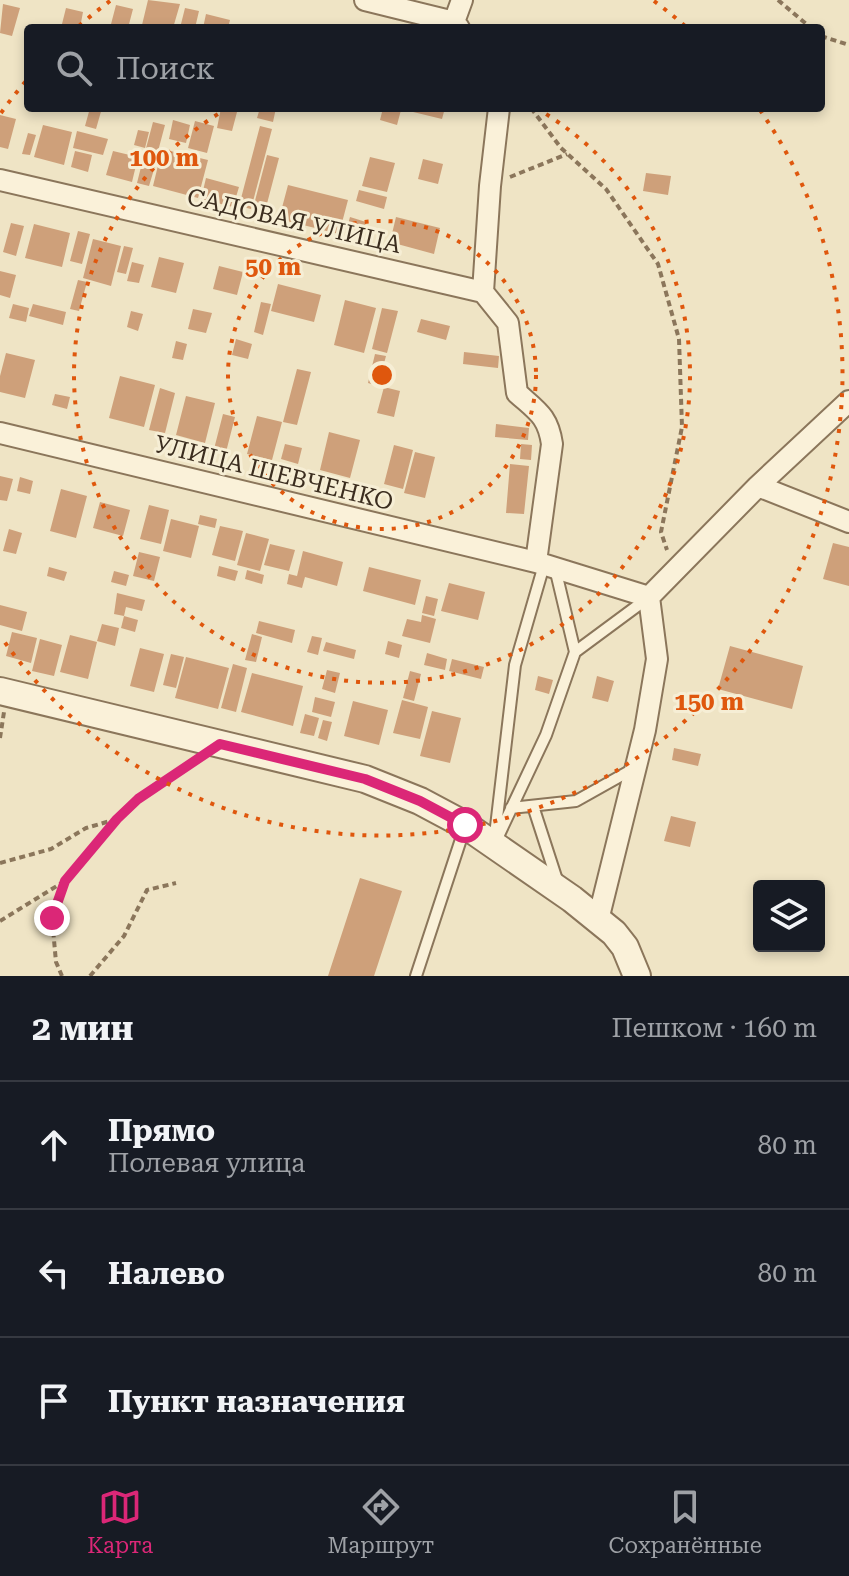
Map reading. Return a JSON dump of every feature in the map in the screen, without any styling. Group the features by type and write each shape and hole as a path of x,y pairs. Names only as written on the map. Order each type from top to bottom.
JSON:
{"street":[{"path":"365,0 452,24"},
{"path":"456,24 462,0"},
{"path":"499,112 483,292 508,323 517,393 545,417 550,430 552,444 545,565"},
{"name":"САДОВАЯ УЛИЦА","path":"0,180 483,292"},
{"path":"598,920 636,767 657,659 649,597 758,486 849,401"},
{"name":"УЛИЦА ШЕВЧЕНКО","path":"0,433 545,565 649,597"},
{"path":"758,486 849,522"},
{"path":"0,691 365,779 420,801 465,825 598,920 625,947 637,976"}],"lane":[{"path":"545,565 575,652"},
{"path":"494,845 515,665 545,565"},
{"path":"494,845 546,735 575,652 649,597"},
{"path":"511,808 576,801 636,767"},
{"path":"533,806 560,890"},
{"path":"416,976 465,825"}],"path":[{"path":"778,0 806,24"},
{"path":"825,37 849,45"},
{"path":"534,112 567,154 606,189 658,264 679,339 682,427 661,532 675,571"},
{"path":"490,186 567,154"},
{"path":"0,921 65,881 138,799 220,744"},
{"path":"0,863 51,849 86,828 117,819"},
{"path":"62,976 56,962 52,918 65,881"},
{"path":"90,976 124,936 147,890 176,883"}],"building":[{"path":"148,0 180,4 174,24 142,24"},
{"path":"3,4 20,8 12,36 0,33"},
{"path":"116,5 133,9 129,24 111,24"},
{"path":"66,8 83,12 81,24 62,24"},
{"path":"185,8 199,11 196,24 181,24"},
{"path":"206,14 230,20 229,24 204,24"},
{"path":"89,112 101,112 96,129 85,126"},
{"path":"220,112 237,112 232,131 217,128"},
{"path":"259,112 275,112 273,122 257,118"},
{"path":"382,112 400,112 397,125 380,120"},
{"path":"413,112 444,112 442,119"},
{"path":"0,115 16,119 8,149 0,147"},
{"path":"173,120 190,125 186,143 169,139"},
{"path":"195,121 214,126 207,153 188,148"},
{"path":"153,122 165,125 157,155 145,152"},
{"path":"43,125 72,132 64,165 34,157"},
{"path":"260,126 272,129 251,209 239,206"},
{"path":"138,130 149,132 145,148 134,145"},
{"path":"77,131 108,139 103,155 73,148"},
{"path":"28,133 36,135 30,155 22,154"},
{"path":"162,149 208,160 198,198 153,186"},
{"path":"75,151 92,155 88,172 71,167"},
{"path":"113,151 138,157 132,182 106,175"},
{"path":"267,155 279,158 264,215 252,212"},
{"path":"370,157 395,163 387,192 362,186"},
{"path":"423,159 443,164 438,184 418,179"},
{"path":"142,163 155,166 149,186 137,183"},
{"path":"646,173 671,176 668,195 643,191"},
{"path":"206,178 239,187 233,207 201,199"},
{"path":"288,185 348,200 339,234 279,219"},
{"path":"359,190 387,197 384,209 356,201"},
{"path":"350,217 366,222 361,239 345,235"},
{"path":"396,217 440,228 434,254 390,242"},
{"path":"11,223 24,226 16,256 3,252"},
{"path":"34,224 70,233 62,267 25,258"},
{"path":"78,231 90,234 82,264 70,261"},
{"path":"93,239 121,246 111,286 83,278"},
{"path":"124,246 133,248 126,274 117,272"},
{"path":"159,257 184,263 176,293 151,287"},
{"path":"132,262 144,265 139,283 127,281"},
{"path":"219,266 243,272 237,295 213,289"},
{"path":"0,271 16,275 10,298 0,295"},
{"path":"78,280 87,282 79,311 70,309"},
{"path":"278,284 321,295 314,322 271,311"},
{"path":"345,300 376,308 364,353 334,345"},
{"path":"261,302 271,304 263,335 254,332"},
{"path":"13,304 29,308 26,322 9,318"},
{"path":"33,304 66,312 63,325 29,316"},
{"path":"382,308 398,311 387,353 372,349"},
{"path":"193,309 212,313 206,333 188,329"},
{"path":"131,311 143,314 138,331 127,327"},
{"path":"421,319 450,326 446,340 417,332"},
{"path":"236,339 252,344 248,359 232,355"},
{"path":"176,341 187,344 183,360 172,358"},
{"path":"464,352 499,356 498,368 463,364"},
{"path":"6,353 35,360 25,398 0,392 0,376"},
{"path":"375,354 386,356 378,386 368,383"},
{"path":"297,369 311,372 297,425 283,422"},
{"path":"120,376 155,385 144,427 109,418"},
{"path":"384,387 400,391 394,417 377,413"},
{"path":"160,388 175,393 165,433 149,430"},
{"path":"55,394 70,397 67,409 52,405"},
{"path":"186,396 215,403 205,443 176,435"},
{"path":"223,414 235,417 226,452 214,449"},
{"path":"257,416 282,422 272,460 247,454"},
{"path":"496,424 529,428 528,440 495,437"},
{"path":"329,432 360,440 350,478 320,470"},
{"path":"285,444 302,448 298,464 281,459"},
{"path":"521,444 532,445 531,460 520,459"},
{"path":"394,445 413,450 403,489 384,484"},
{"path":"415,452 435,457 425,498 404,493"},
{"path":"510,464 529,466 524,514 506,513"},
{"path":"0,476 13,479 7,501 0,500"},
{"path":"20,477 33,481 30,494 17,491"},
{"path":"61,489 87,496 76,538 50,531"},
{"path":"100,502 130,510 123,536 93,528"},
{"path":"149,505 169,510 161,544 140,539"},
{"path":"200,515 217,519 215,528 198,524"},
{"path":"171,519 199,526 191,558 163,551"},
{"path":"220,526 243,531 235,561 212,555"},
{"path":"9,529 22,533 16,554 3,551"},
{"path":"246,533 269,539 260,571 237,565"},
{"path":"833,543 849,547 849,586 823,579"},
{"path":"270,544 295,550 289,571 264,565"},
{"path":"303,551 343,562 337,586 305,577 302,588 287,584 289,574 297,576"},
{"path":"139,552 160,557 154,581 133,576"},
{"path":"219,566 238,571 235,581 217,576"},
{"path":"49,567 67,572 64,581 47,576"},
{"path":"369,567 421,580 415,605 363,591"},
{"path":"247,570 264,575 262,584 245,579"},
{"path":"114,571 129,575 126,586 111,582"},
{"path":"449,583 485,592 478,620 441,611"},
{"path":"117,593 145,600 142,611 126,607 124,616 114,614"},
{"path":"426,596 438,599 434,616 422,613"},
{"path":"0,605 27,612 22,631 0,625"},
{"path":"422,615 436,619 430,643 402,636 407,619 421,622"},
{"path":"124,616 138,620 135,632 121,628"},
{"path":"259,621 295,630 292,643 256,633"},
{"path":"102,624 119,628 115,646 97,641"},
{"path":"12,632 37,638 31,663 6,656"},
{"path":"252,634 262,637 256,662 245,660"},
{"path":"70,635 97,642 88,679 60,672"},
{"path":"312,636 322,638 318,655 307,652"},
{"path":"40,639 62,645 54,676 32,671"},
{"path":"388,641 402,645 399,658 385,654"},
{"path":"326,642 356,650 354,659 323,651"},
{"path":"730,646 803,666 792,709 718,689"},
{"path":"140,648 164,654 154,692 130,686"},
{"path":"427,653 447,659 445,670 424,665"},
{"path":"171,654 184,657 176,688 163,685"},
{"path":"186,657 229,668 218,709 175,698"},
{"path":"452,659 484,667 481,679 449,671"},
{"path":"233,664 247,668 236,712 221,708"},
{"path":"327,670 340,673 335,693 322,689"},
{"path":"410,671 421,674 414,701 403,698"},
{"path":"252,673 303,686 293,726 241,712"},
{"path":"538,676 553,680 549,694 535,690"},
{"path":"597,676 614,681 608,702 592,698"},
{"path":"315,697 335,702 331,717 312,712"},
{"path":"402,700 428,707 420,739 393,733"},
{"path":"353,701 388,710 379,745 344,736"},
{"path":"432,711 461,718 450,763 420,756"},
{"path":"305,714 319,718 314,736 300,733"},
{"path":"323,720 332,722 327,741 318,738"},
{"path":"674,748 701,754 698,766 672,760"},
{"path":"671,816 696,822 690,847 664,841"},
{"path":"360,878 402,891 374,976 328,976"}],"route":[{"path":"52,918 65,881 117,819 138,799 220,744 365,779 420,801 465,825"}]}
